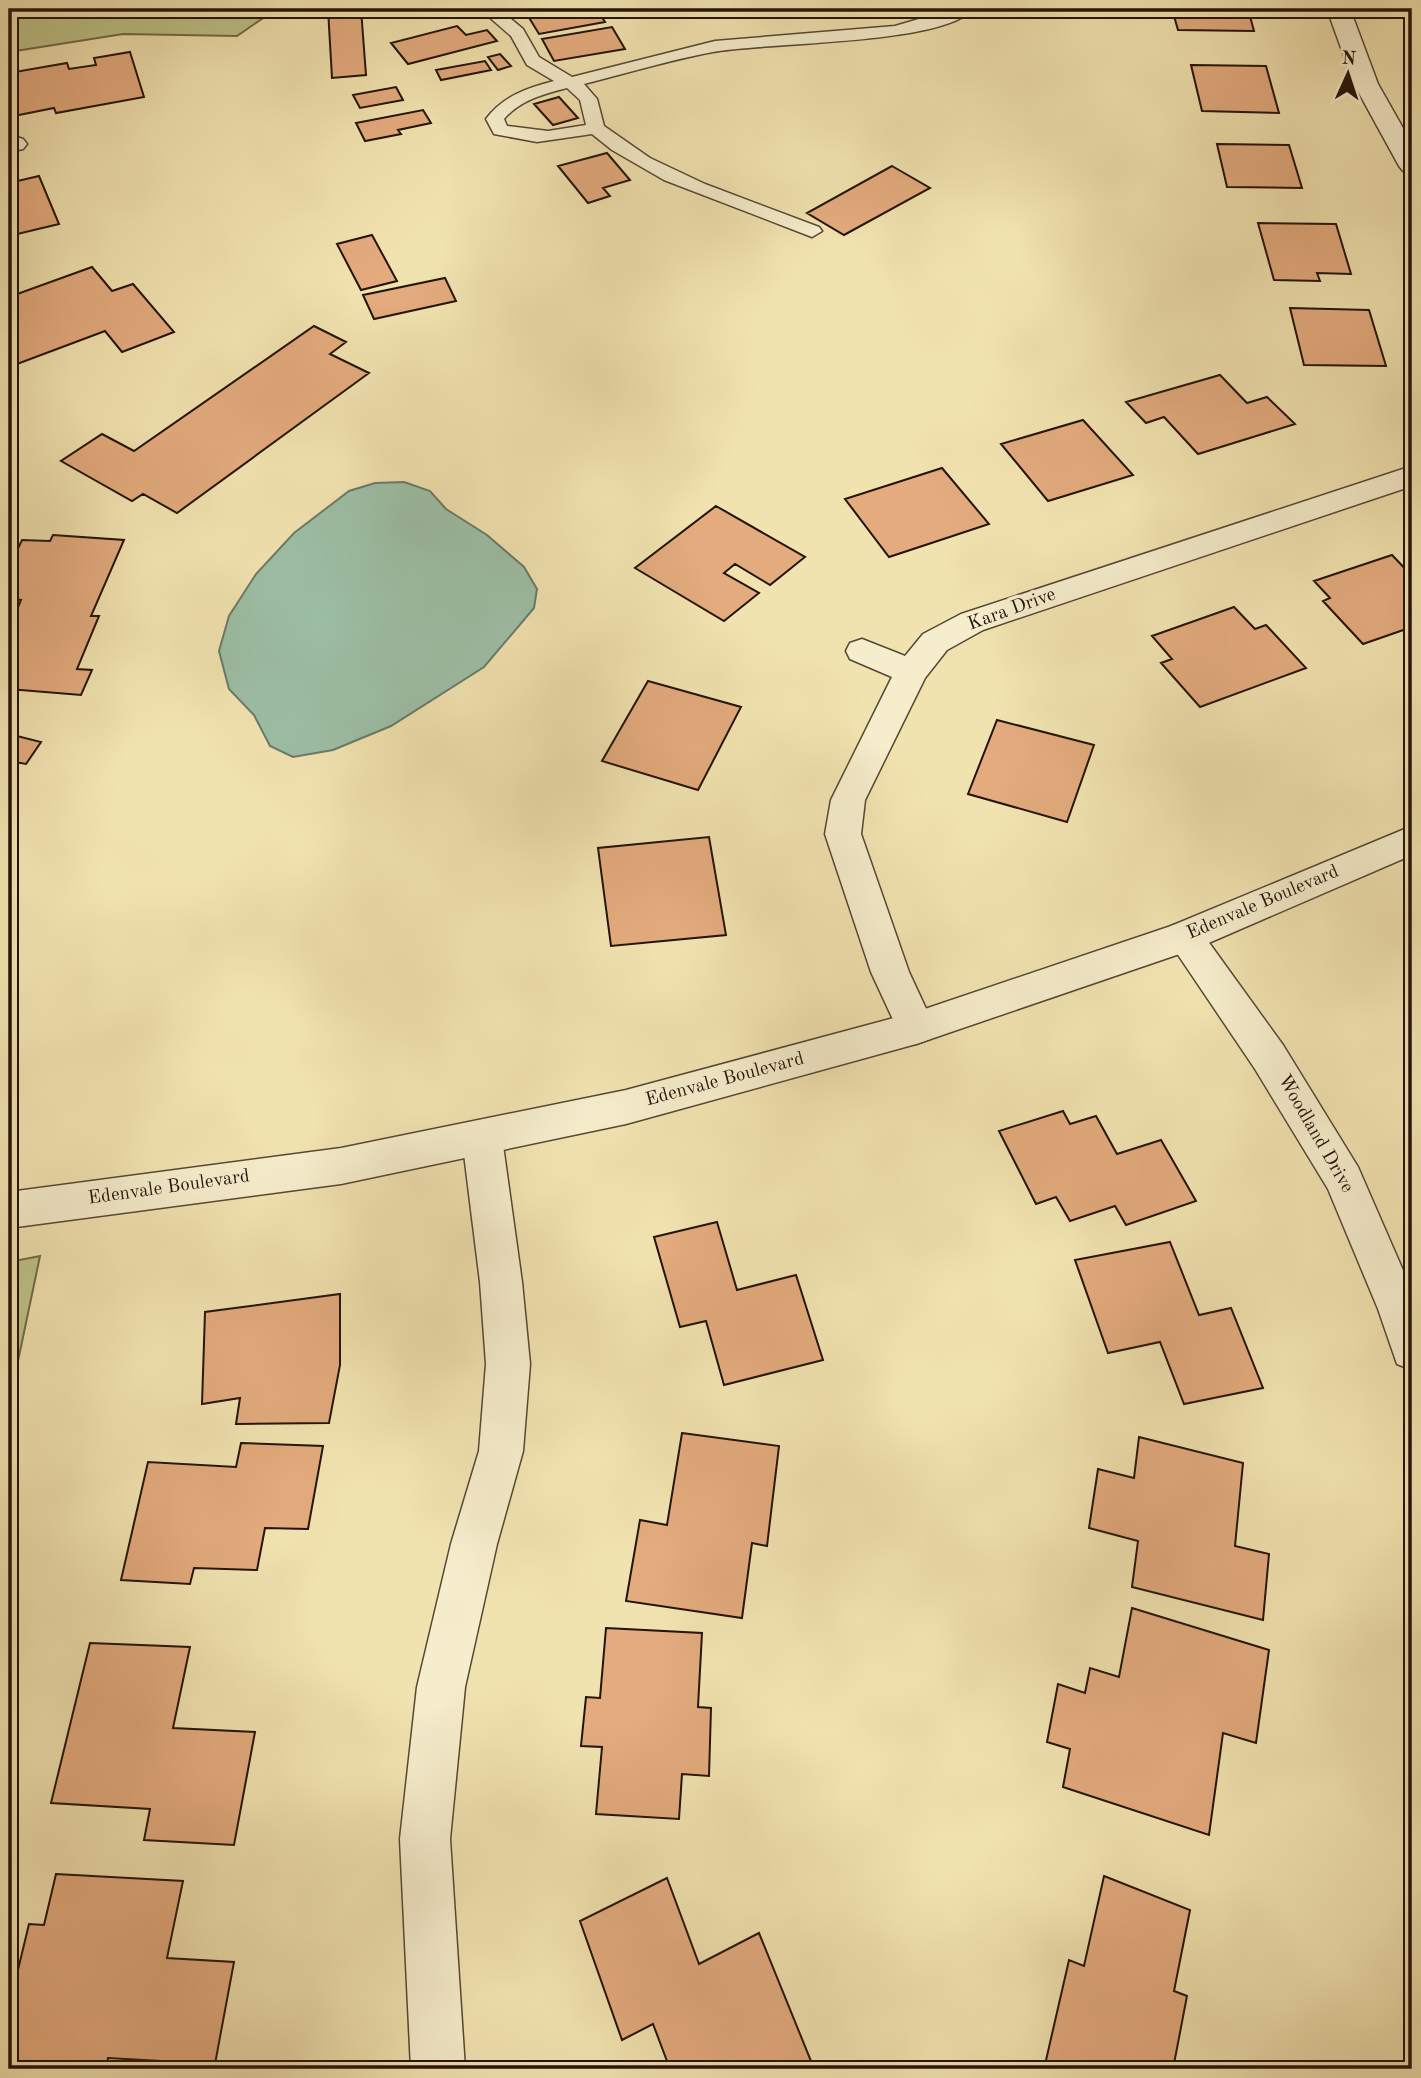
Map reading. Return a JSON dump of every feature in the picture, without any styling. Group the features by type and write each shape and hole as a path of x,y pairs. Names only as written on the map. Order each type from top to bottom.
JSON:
{"street":[{"path":"1338,9 1366,84 1412,166"},
{"name":"Kara Drive","path":"916,1028 890,972 843,834 848,800 911,672 936,642 972,622 1412,475"},
{"path":"862,651 911,672"},
{"name":"Edenvale Boulevard","path":"9,1209 341,1166 626,1107 916,1028 1184,937 1412,839"},
{"name":"Woodland Drive","path":"1184,937 1269,1057 1345,1180 1399,1309 1412,1350"},
{"path":"438,2069 425,1839 441,1687 474,1544 501,1451 508,1364 501,1282 482,1138"}],"lane":[{"path":"488,9 517,34 526,53 538,66 573,82 588,99 595,117 595,128 616,147 650,165 812,231"},
{"path":"595,128 553,138 524,138 500,130 495,119 504,108 530,92 715,46 896,31 952,16 965,9"}],"shaded area":[{"path":"9,9 276,9 237,36 123,34 9,52"},
{"path":"404,482 430,491 446,509 487,535 524,567 537,589 534,608 484,667 391,726 333,750 293,757 270,746 254,715 229,689 219,651 229,616 256,574 294,533 349,491 375,483"},
{"path":"40,1256 9,1404 9,1262"}],"building":[{"path":"328,9 361,9 366,75 332,78"},
{"path":"568,9 597,9 605,22 539,34 528,16"},
{"path":"1172,9 1248,9 1254,31 1178,30"},
{"path":"457,26 466,35 487,30 497,41 408,64 391,43"},
{"path":"612,27 625,49 554,61 542,39"},
{"path":"130,52 144,97 56,113 54,108 9,117 9,73 67,63 69,69 96,65 94,58"},
{"path":"500,54 511,66 498,70 488,57"},
{"path":"485,61 491,70 441,80 436,70"},
{"path":"1191,65 1266,66 1279,113 1202,111"},
{"path":"396,87 403,100 360,108 353,95"},
{"path":"559,97 578,118 553,125 534,104"},
{"path":"423,110 431,123 398,130 401,134 365,141 356,123"},
{"path":"1217,144 1289,145 1302,188 1227,187"},
{"path":"607,153 630,180 603,188 610,196 588,203 558,166"},
{"path":"892,166 930,188 844,235 807,213"},
{"path":"39,176 59,224 9,236 9,183"},
{"path":"1258,223 1336,224 1351,274 1317,273 1320,281 1274,280"},
{"path":"372,235 397,281 361,290 337,244"},
{"path":"92,267 112,291 133,284 174,332 122,352 105,331 9,367 9,297"},
{"path":"445,278 456,301 374,319 363,295"},
{"path":"1290,308 1369,310 1386,366 1304,365"},
{"path":"314,326 346,342 330,354 369,373 177,513 143,494 132,501 61,461 102,434 134,451"},
{"path":"1220,375 1247,403 1267,397 1295,424 1198,454 1164,417 1146,423 1126,402"},
{"path":"1083,420 1133,475 1048,501 1001,444"},
{"path":"942,468 989,524 889,557 845,499"},
{"path":"716,506 805,557 770,585 735,564 724,573 759,593 724,621 635,568"},
{"path":"53,535 124,540 91,616 99,616 77,669 92,670 81,695 9,689 9,614 15,615 21,600 9,599 9,567 22,540 50,541"},
{"path":"1392,555 1412,576 1412,627 1363,644 1323,601 1330,598 1314,581"},
{"path":"1234,607 1255,629 1266,625 1306,668 1200,707 1161,663 1172,659 1152,636"},
{"path":"648,681 741,707 698,790 602,761"},
{"path":"997,720 1094,745 1067,822 968,794"},
{"path":"9,734 41,742 26,764 9,761"},
{"path":"709,837 726,935 611,946 598,848"},
{"path":"1063,1111 1070,1124 1096,1116 1117,1154 1161,1140 1196,1201 1126,1225 1115,1206 1070,1221 1056,1197 1036,1204 999,1131"},
{"path":"717,1222 737,1290 796,1275 823,1360 724,1385 706,1321 680,1327 654,1237"},
{"path":"1170,1242 1199,1315 1231,1308 1263,1388 1184,1404 1160,1342 1108,1353 1075,1260"},
{"path":"340,1294 340,1365 329,1423 236,1424 240,1398 202,1404 205,1312"},
{"path":"682,1433 779,1446 767,1546 752,1543 742,1618 626,1601 640,1520 667,1525"},
{"path":"1139,1437 1243,1463 1235,1546 1269,1554 1263,1620 1132,1587 1138,1541 1089,1528 1098,1469 1134,1478"},
{"path":"241,1443 323,1446 308,1529 265,1528 257,1570 194,1568 190,1584 121,1580 148,1462 236,1467"},
{"path":"1132,1608 1269,1650 1256,1743 1223,1733 1209,1835 1063,1787 1070,1749 1047,1742 1058,1684 1085,1693 1090,1668 1119,1677"},
{"path":"606,1628 702,1633 698,1707 711,1708 709,1776 682,1774 679,1819 596,1814 602,1747 581,1746 586,1697 600,1698"},
{"path":"90,1643 190,1647 173,1728 255,1732 234,1845 144,1840 150,1809 51,1803"},
{"path":"56,1874 183,1881 167,1958 234,1962 215,2064 108,2058 106,2069 9,2069 9,2007 29,1924 44,1925"},
{"path":"1104,1876 1190,1910 1174,1991 1187,1996 1173,2069 1044,2069 1069,1960 1084,1966"},
{"path":"667,1878 699,1964 759,1933 813,2066 807,2069 670,2069 653,2024 622,2040 580,1921"}]}
